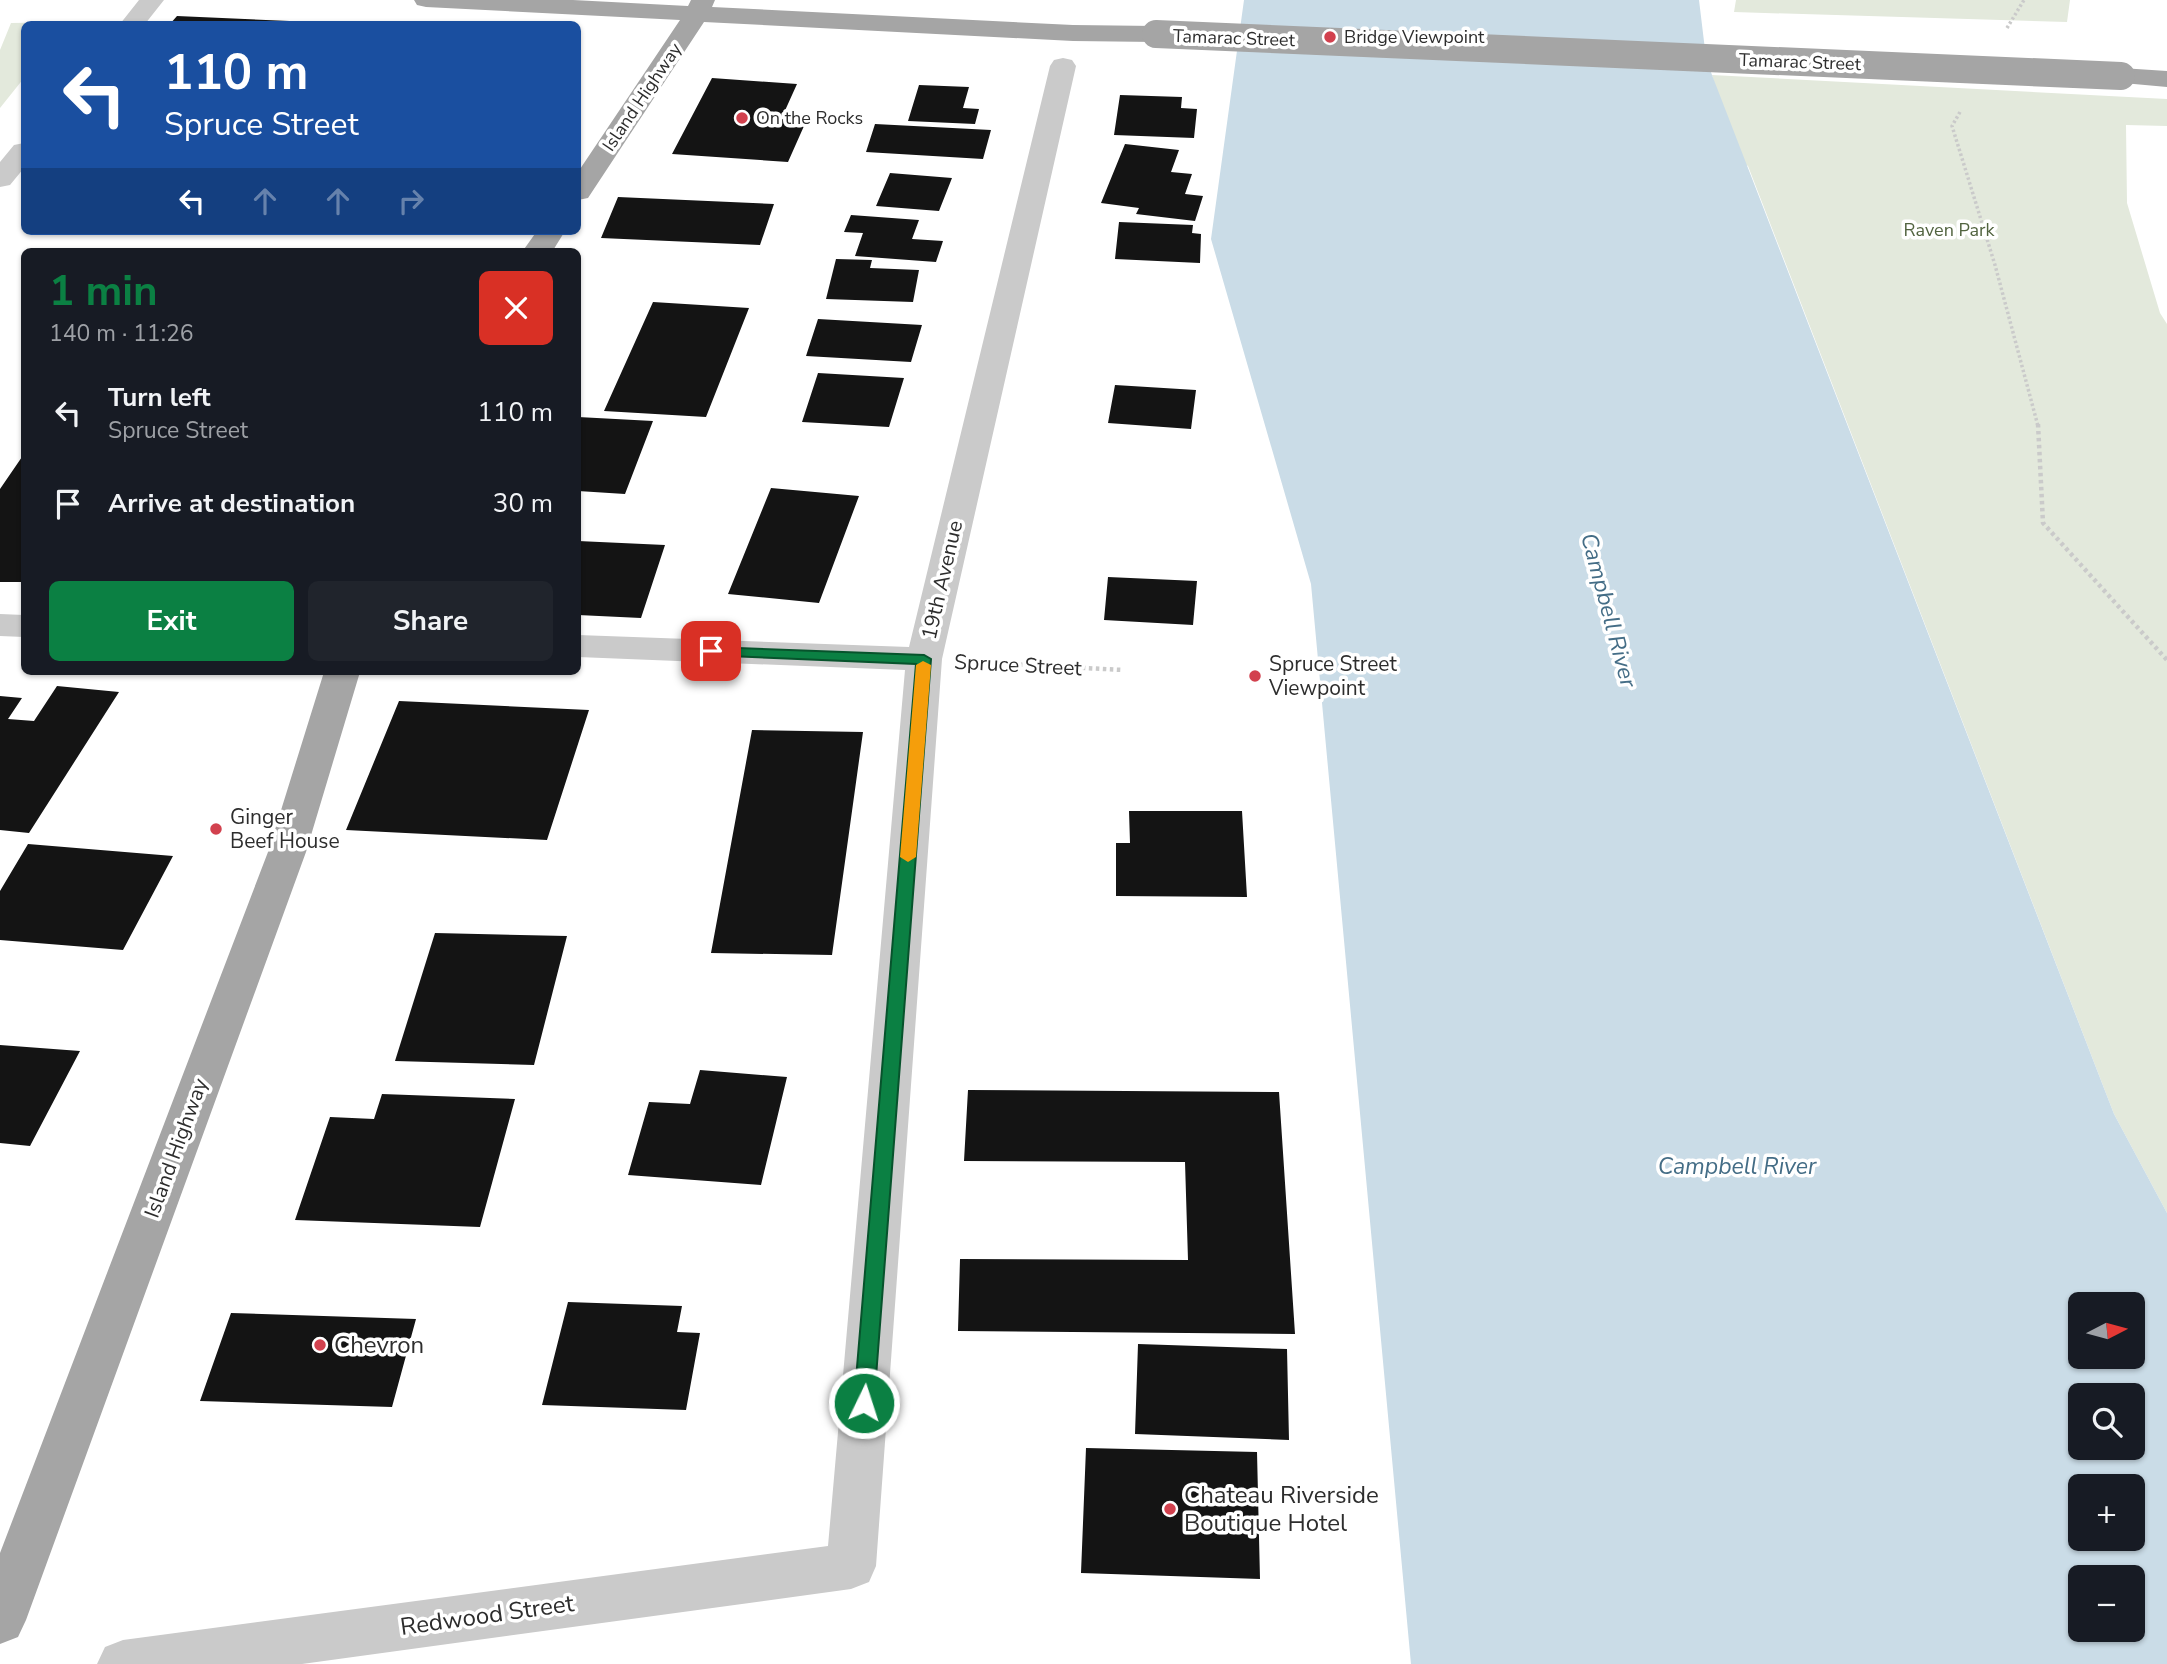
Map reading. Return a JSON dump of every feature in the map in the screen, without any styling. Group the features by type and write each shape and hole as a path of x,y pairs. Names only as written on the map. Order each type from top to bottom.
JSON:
{"main road":[{"name":"Tamarac Street","path":"426,0 700,7 1073,33 1156,34 2167,79"},
{"name":"Island Highway","path":"581,187 700,7"},
{"name":"Island Highway","path":"0,1620 287,852 341,675"}],"street":[{"path":"134,21 152,0"},
{"name":"19th Avenue","path":"850,1566 924,659 1063,66"},
{"path":"0,179 21,154"},
{"path":"0,625 21,626"},
{"name":"Spruce Street","path":"581,646 924,659"},
{"name":"Redwood Street","path":"123,1664 850,1566"}],"path":[{"path":"1962,107 1952,126 1995,265 2038,421 2043,523 2167,660"},
{"name":"Spruce Street","path":"924,659 1123,670"}],"green space":[{"path":"1736,0 2070,0 2067,22 1734,12"},
{"path":"11,23 21,23 21,82 0,108 0,50"},
{"name":"Raven Park","path":"1712,75 2167,99 2167,126 2126,125 2127,203 2160,313 2167,324 2167,1213 2114,1114 1748,166 1737,159"}],"water":[{"name":"Campbell River","path":"1244,0 1699,0 1706,58 1712,75 2114,1114 2167,1213 2167,1664 1411,1664 1311,584 1211,239"}],"building":[{"path":"177,16 290,21 173,21"},
{"path":"712,78 797,84 783,115 808,117 788,162 672,154"},
{"path":"919,85 969,87 963,108 979,109 975,124 908,121"},
{"path":"1120,95 1182,97 1181,108 1197,109 1194,138 1114,135"},
{"path":"875,124 991,130 983,159 866,152"},
{"path":"1125,144 1179,150 1171,172 1192,174 1185,194 1203,196 1195,221 1136,214 1139,208 1101,203"},
{"path":"890,173 952,178 939,211 876,206"},
{"path":"618,197 774,204 760,245 601,238"},
{"path":"851,215 919,220 912,239 943,241 936,262 855,256 863,233 844,232"},
{"path":"1119,222 1193,225 1192,233 1201,234 1200,263 1115,259"},
{"path":"836,259 872,260 870,268 919,270 913,302 826,299"},
{"path":"653,302 749,308 706,417 604,411"},
{"path":"818,319 922,325 911,362 806,356"},
{"path":"818,373 904,378 889,427 802,422"},
{"path":"1115,385 1196,390 1191,429 1108,423"},
{"path":"581,417 653,421 625,494 581,491"},
{"path":"21,458 21,582 0,582 0,489"},
{"path":"771,488 859,496 819,603 728,594"},
{"path":"581,541 665,545 641,618 581,615"},
{"path":"1108,577 1197,581 1193,625 1104,620"},
{"path":"57,686 119,692 29,833 0,830 0,696 22,698 8,719 34,721"},
{"path":"399,701 589,710 547,840 346,830"},
{"path":"752,730 863,732 832,955 711,953"},
{"path":"1129,811 1242,811 1247,897 1116,896 1116,843 1130,843"},
{"path":"28,844 173,856 123,950 0,940 0,891"},
{"path":"435,933 567,936 534,1065 395,1061"},
{"path":"0,1045 80,1051 30,1146 0,1143"},
{"path":"700,1070 787,1077 761,1185 628,1175 649,1102 690,1104"},
{"path":"968,1090 1279,1092 1295,1334 958,1331 960,1259 1188,1260 1185,1162 964,1161"},
{"path":"382,1094 515,1099 480,1227 295,1220 330,1117 374,1119"},
{"path":"568,1302 682,1306 677,1332 700,1333 686,1410 542,1405"},
{"path":"231,1313 416,1319 392,1407 200,1401"},
{"path":"1138,1344 1287,1349 1289,1440 1135,1434"},
{"path":"1086,1448 1257,1452 1260,1579 1081,1573"}],"slow traffic":[{"path":"908,857 923,665"}],"place":[{"name":"Bridge Viewpoint","path":"1330,37"},
{"name":"On the Rocks","path":"742,118"},
{"name":"Spruce Street Viewpoint","path":"1255,676"},
{"name":"Ginger Beef House","path":"216,829"},
{"name":"Chevron","path":"320,1345"},
{"name":"Chateau Riverside Boutique Hotel","path":"1170,1509"}],"route":[{"path":"711,651 924,659 864,1403"}]}
